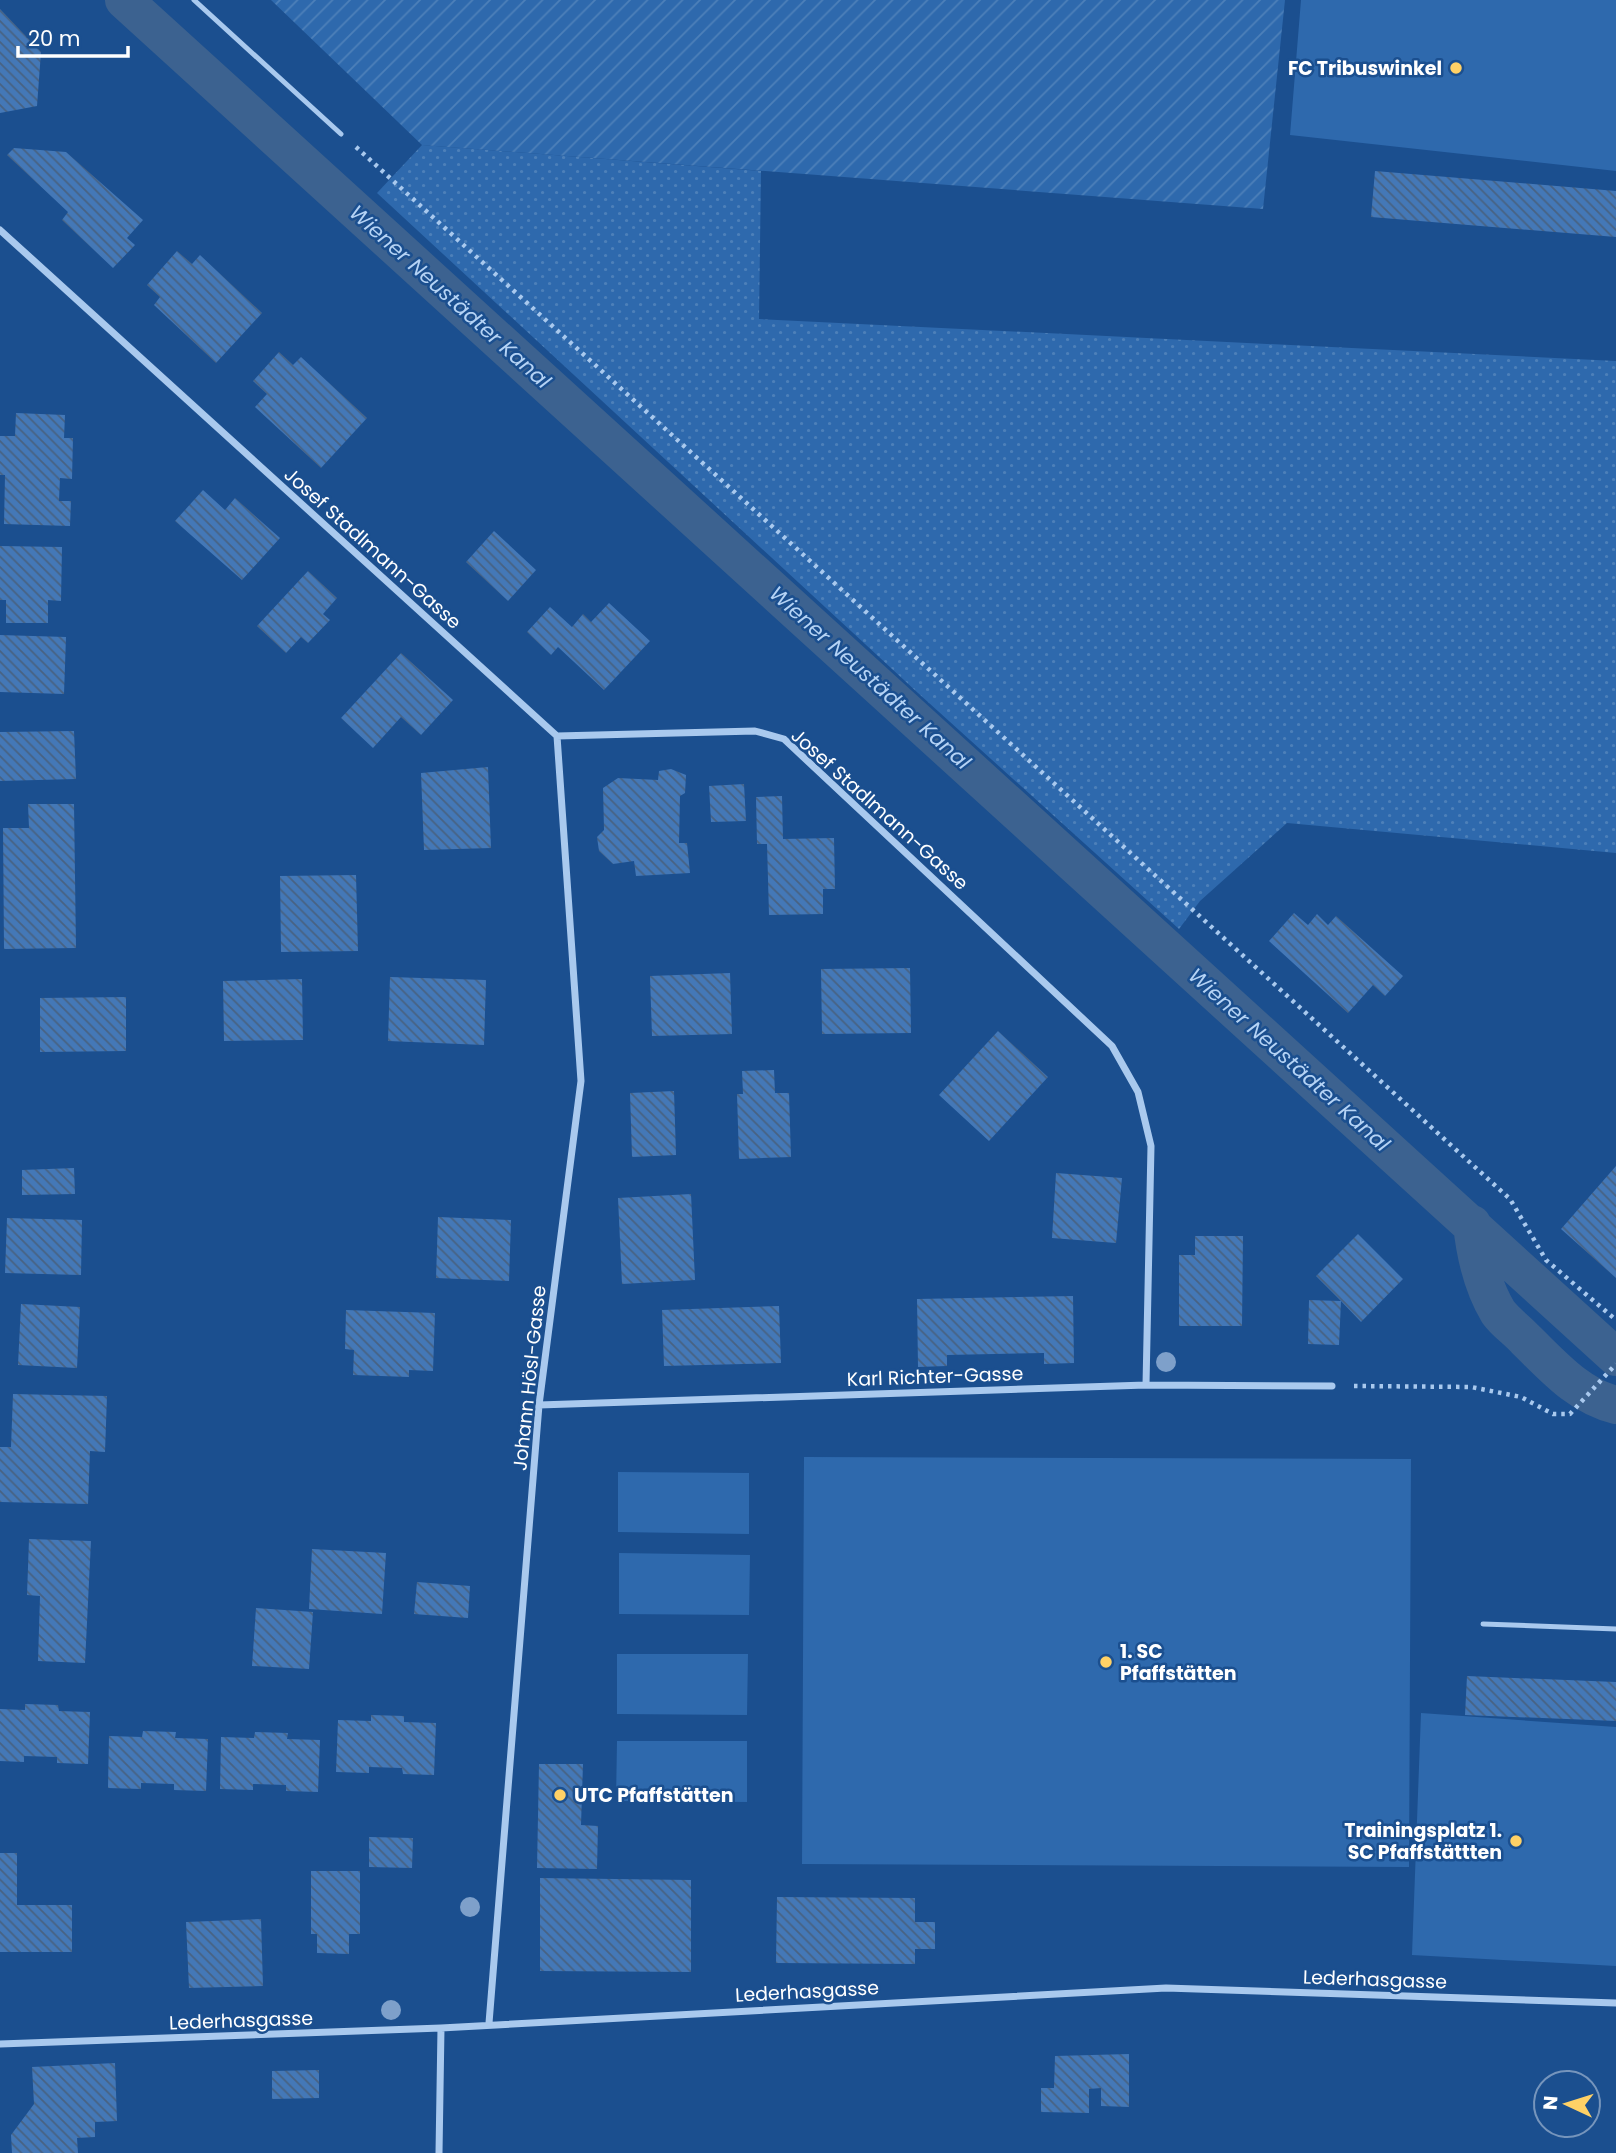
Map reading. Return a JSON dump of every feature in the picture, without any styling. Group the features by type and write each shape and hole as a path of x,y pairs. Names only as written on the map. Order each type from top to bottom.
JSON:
{"street":[{"name":"Josef Stadlmann-Gasse","path":"0,230 557,736 755,731 784,739 1112,1046 1138,1092 1151,1146 1146,1385"},
{"name":"Johann Hösl-Gasse","path":"489,2023 539,1405 582,1081 557,736"},
{"name":"Karl Richter-Gasse","path":"539,1405 1146,1385 1332,1386"},
{"name":"Lederhasgasse","path":"0,2045 441,2028 489,2023 1166,1988 1616,2003"},
{"path":"439,2153 441,2028"}],"lane":[{"path":"194,0 341,134"},
{"path":"1483,1624 1616,1629"}],"path":[{"path":"341,134 1510,1199 1546,1260 1616,1321"},
{"path":"1332,1386 1471,1387 1521,1397 1553,1415 1570,1414 1614,1366"}],"shaded area":[{"path":"271,0 1285,0 1263,209 422,145"},
{"name":"FC Tribuswinkel","path":"1301,0 1616,0 1616,171 1290,135"},
{"path":"422,145 761,171 759,319 1616,361 1616,853 1287,823 1200,901 1179,929 918,693 377,193"},
{"name":"1. SC Pfaffstätten","path":"804,1457 1411,1459 1409,1867 802,1864"},
{"path":"618,1472 749,1473 749,1534 618,1532"},
{"path":"619,1553 750,1555 749,1615 619,1614"},
{"path":"617,1654 748,1654 747,1715 617,1714"},
{"name":"Trainingsplatz 1. SC Pfaffstättten","path":"1421,1713 1616,1727 1616,1966 1412,1955"},
{"path":"617,1741 747,1741 747,1802 616,1801"}],"building":[{"path":"0,9 41,52 37,106 0,113"},
{"path":"14,148 66,152 143,220 127,238 135,245 113,268 62,220 68,212 7,155"},
{"path":"1375,171 1616,191 1616,237 1371,217"},
{"path":"177,251 192,264 200,255 262,313 216,363 154,305 160,297 147,285"},
{"path":"279,352 293,365 301,357 367,418 321,468 255,407 267,394 253,381"},
{"path":"16,413 65,415 64,438 73,438 72,479 60,478 59,501 71,501 70,526 4,524 5,475 0,475 0,436 15,436"},
{"path":"203,490 225,510 235,498 280,538 242,580 175,521"},
{"path":"494,531 536,570 508,601 466,562"},
{"path":"0,546 62,547 61,601 48,600 48,623 6,623 6,600 0,600"},
{"path":"308,571 337,598 323,614 330,620 308,643 301,637 286,653 257,626"},
{"path":"609,603 650,641 604,690 558,647 551,655 527,632 550,607 572,627 583,614 591,622"},
{"path":"0,635 66,637 64,694 0,692"},
{"path":"401,653 453,700 421,735 401,717 373,748 341,718"},
{"path":"74,731 76,779 0,781 0,732"},
{"path":"488,767 491,848 424,850 421,773"},
{"path":"671,769 686,775 685,793 680,796 679,843 687,843 690,873 636,876 634,861 613,864 599,851 597,837 604,830 603,788 618,778 658,780 659,771"},
{"path":"744,784 746,821 711,822 709,786"},
{"path":"782,796 783,839 834,838 835,889 823,889 823,914 769,915 767,844 757,844 756,797"},
{"path":"28,804 74,804 76,948 4,949 3,828 29,828"},
{"path":"356,875 358,951 281,952 280,876"},
{"path":"1294,913 1308,925 1317,914 1328,925 1336,916 1403,976 1385,996 1373,985 1348,1013 1269,941"},
{"path":"910,968 911,1033 822,1034 821,969"},
{"path":"730,973 732,1034 652,1036 650,976"},
{"path":"390,977 486,980 484,1045 388,1041"},
{"path":"302,979 303,1040 224,1041 223,981"},
{"path":"126,997 126,1051 40,1052 40,998"},
{"path":"998,1031 1048,1077 989,1141 939,1095"},
{"path":"774,1070 775,1093 789,1093 791,1157 739,1159 737,1094 743,1094 742,1071"},
{"path":"674,1091 676,1155 632,1157 630,1093"},
{"path":"1616,1166 1616,1278 1561,1229"},
{"path":"74,1168 75,1194 22,1195 22,1170"},
{"path":"1056,1173 1122,1178 1116,1243 1052,1238"},
{"path":"691,1194 695,1280 622,1284 618,1198"},
{"path":"438,1217 511,1220 509,1281 436,1278"},
{"path":"7,1218 82,1220 81,1275 5,1273"},
{"path":"1358,1234 1403,1279 1361,1322 1316,1276"},
{"path":"1195,1236 1243,1236 1242,1326 1179,1326 1179,1255 1195,1255"},
{"path":"1073,1296 1074,1363 1044,1364 1044,1353 947,1355 947,1366 918,1367 917,1299"},
{"path":"1309,1300 1341,1301 1339,1345 1308,1344"},
{"path":"21,1304 80,1307 77,1368 18,1365"},
{"path":"779,1306 781,1363 664,1366 662,1310"},
{"path":"346,1310 435,1313 433,1371 409,1370 409,1377 353,1375 354,1350 345,1349"},
{"path":"13,1394 107,1396 105,1452 90,1451 88,1504 0,1502 0,1447 11,1447"},
{"path":"29,1539 91,1541 85,1663 38,1661 40,1596 27,1595"},
{"path":"312,1549 386,1553 382,1614 309,1609"},
{"path":"417,1582 470,1586 468,1618 414,1614"},
{"path":"256,1608 313,1612 309,1669 252,1666"},
{"path":"1467,1676 1616,1682 1616,1721 1465,1715"},
{"path":"25,1704 58,1705 59,1711 90,1712 88,1764 57,1763 57,1757 24,1756 24,1762 0,1761 0,1709 25,1710"},
{"path":"371,1715 404,1716 404,1722 436,1723 434,1775 403,1774 402,1768 369,1767 369,1773 336,1772 338,1720 371,1721"},
{"path":"143,1731 176,1732 175,1738 208,1739 206,1791 174,1790 174,1784 141,1783 141,1789 108,1788 109,1736 142,1737"},
{"path":"255,1732 288,1733 287,1739 320,1740 318,1792 286,1791 286,1785 253,1784 253,1790 220,1789 221,1737 254,1738"},
{"name":"UTC Pfaffstätten","path":"539,1764 583,1764 581,1825 598,1826 597,1869 537,1868"},
{"path":"369,1837 413,1838 412,1868 369,1867"},
{"path":"0,1853 17,1853 17,1905 72,1905 72,1952 0,1952"},
{"path":"311,1871 360,1871 360,1934 349,1934 349,1954 317,1953 317,1934 311,1934"},
{"path":"540,1878 691,1880 691,1972 540,1971"},
{"path":"777,1897 915,1898 915,1922 935,1922 935,1949 915,1949 915,1964 776,1963"},
{"path":"261,1919 263,1986 189,1988 186,1922"},
{"path":"1129,2054 1129,2107 1101,2106 1101,2088 1089,2089 1089,2113 1041,2112 1041,2088 1054,2088 1055,2056"},
{"path":"115,2063 117,2121 95,2122 95,2137 77,2138 78,2153 12,2153 11,2135 34,2104 32,2067"},
{"path":"319,2070 319,2098 272,2099 272,2071"}],"waterway":[{"name":"Wiener Neustädter Kanal","path":"124,0 1616,1357"},
{"path":"1472,1224 1484,1281 1501,1316 1566,1378 1590,1395 1616,1405"}],"place":[{"name":"FC Tribuswinkel","path":"1456,68"},
{"name":"1. SC Pfaffstätten","path":"1106,1662"},
{"name":"UTC Pfaffstätten","path":"560,1795"},
{"name":"Trainingsplatz 1. SC Pfaffstättten","path":"1516,1841"}]}
